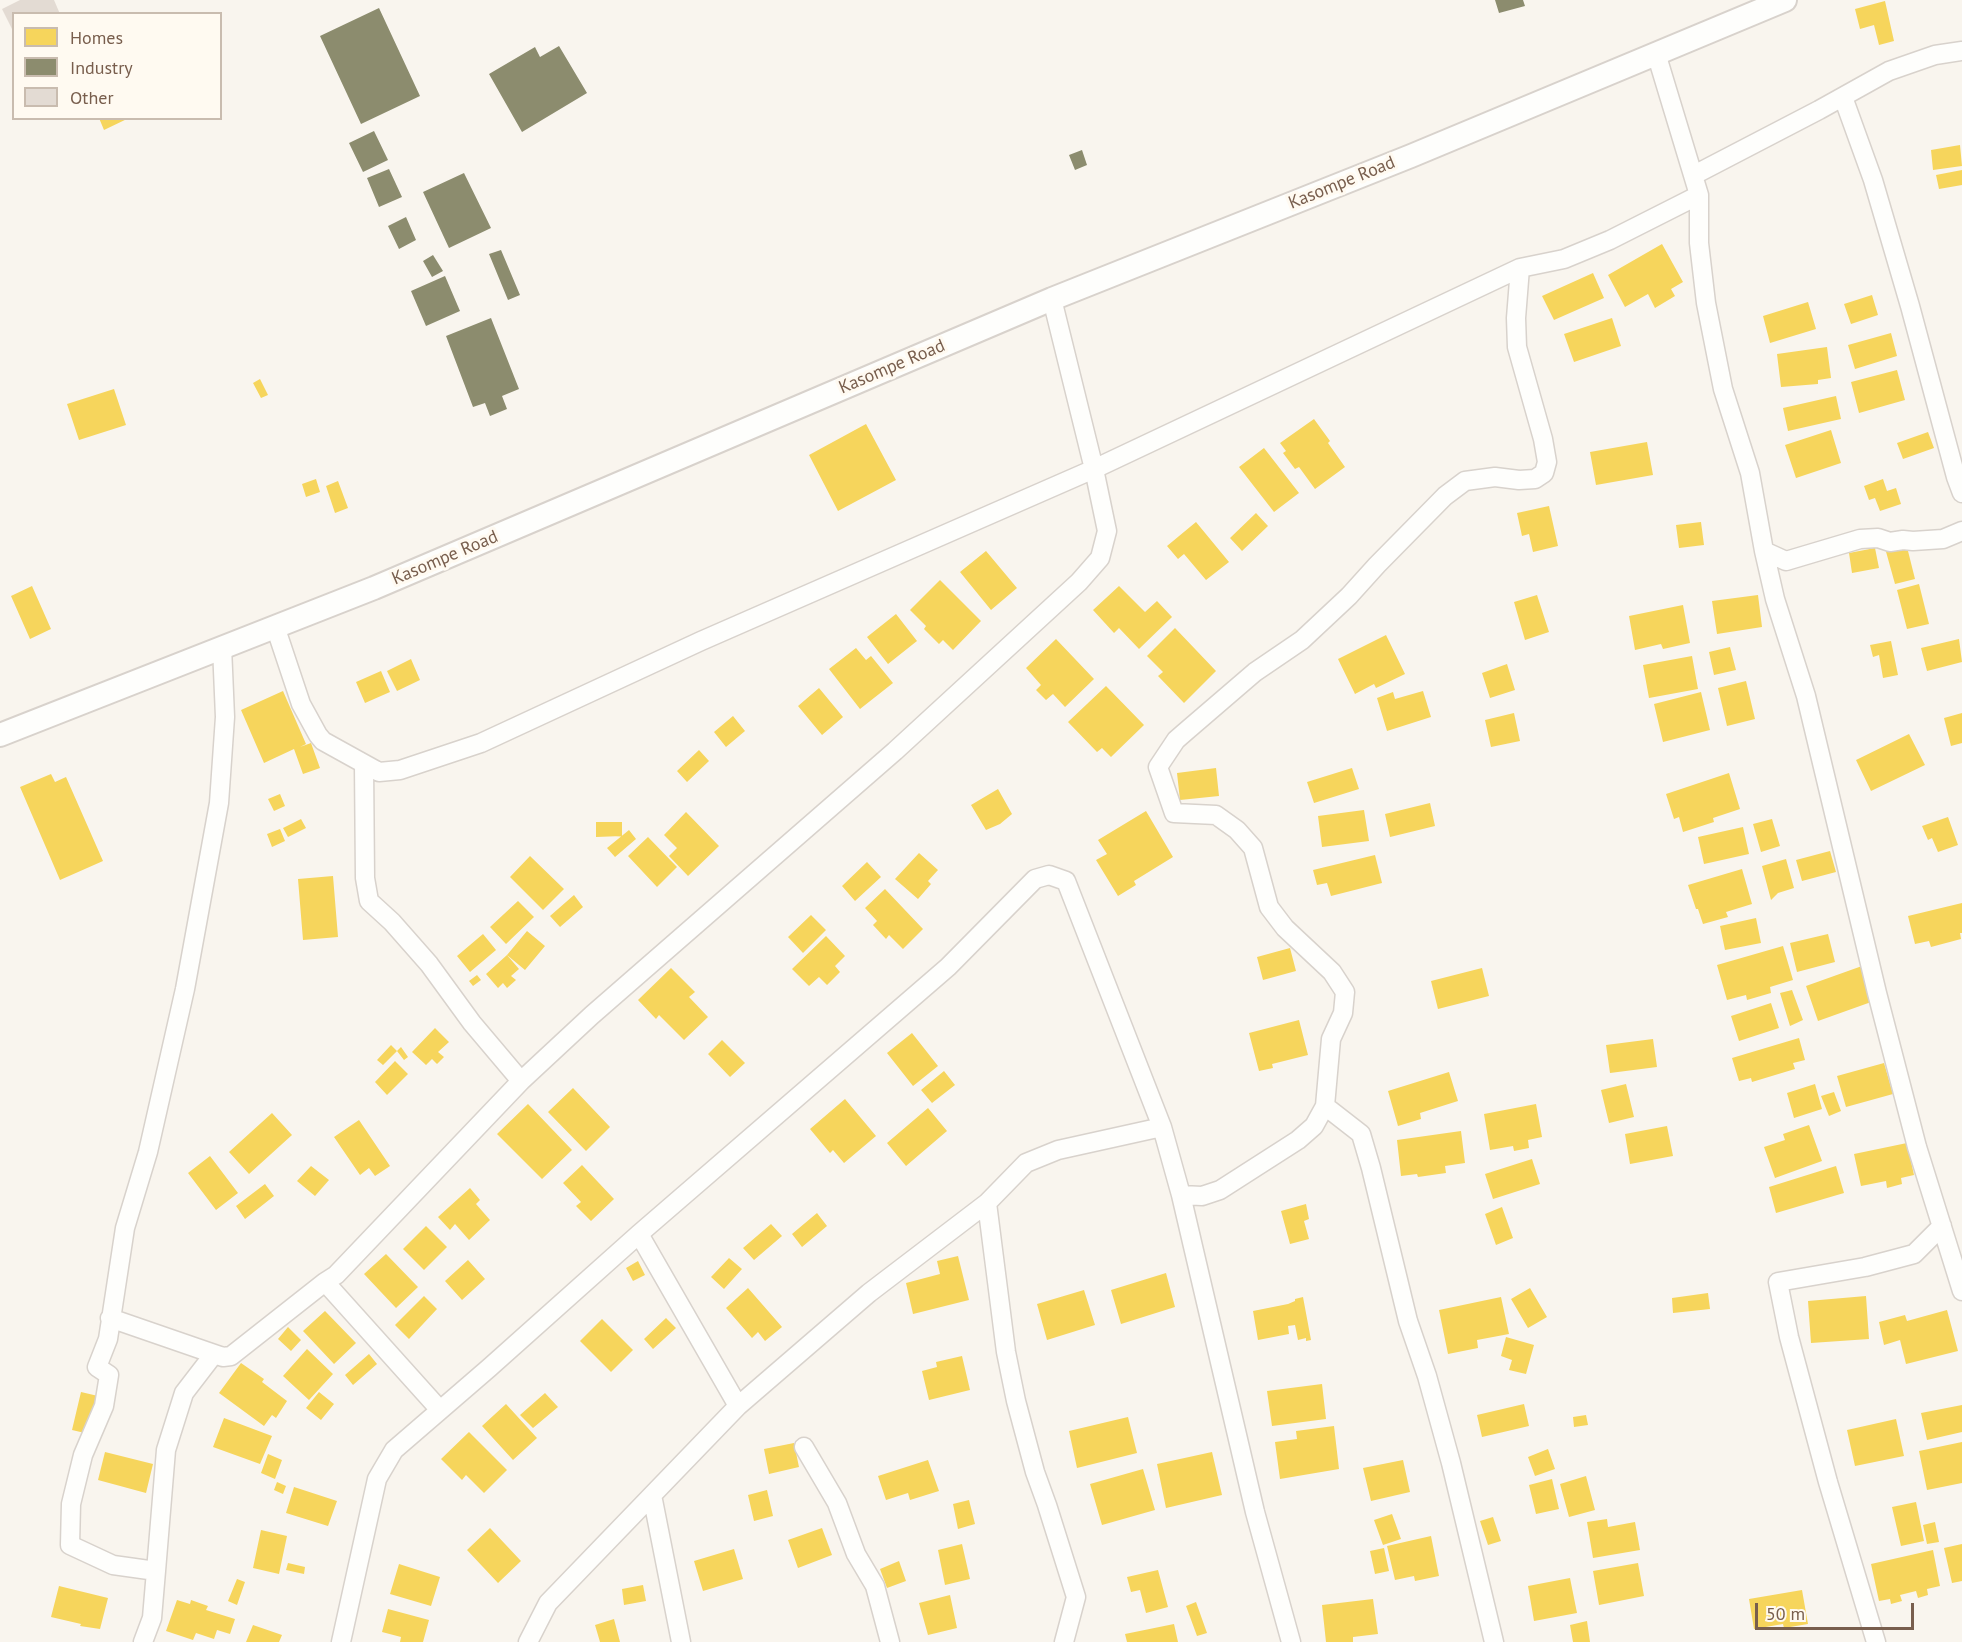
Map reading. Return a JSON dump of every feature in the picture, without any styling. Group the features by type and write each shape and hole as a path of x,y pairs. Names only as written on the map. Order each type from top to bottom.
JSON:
{"street":[{"name":"Kasompe Road","path":"0,735 374,588 1052,299 1411,156 1785,0"},
{"path":"1694,175 1889,71 1935,55 1962,51"},
{"path":"1656,53 1699,195 1700,243 1706,303 1723,389 1750,473 1775,599 1806,696 1877,993 1917,1147 1962,1291"},
{"path":"1843,97 1873,180 1962,493"},
{"path":"275,626 301,704 318,735 324,741 379,772 400,770 481,743 701,641 1094,469 1520,268 1564,259 1610,240 1699,195"},
{"path":"1181,1195 1202,1196 1220,1190 1298,1140 1314,1126 1326,1106 1331,1039 1343,1013 1344,992 1332,972 1286,928 1269,907 1253,848 1237,830 1216,815 1174,813 1158,767 1184,732 1255,672 1302,640 1349,596 1445,496 1465,481 1494,477 1519,480 1536,479 1544,473 1547,462 1544,439 1517,347 1516,318 1520,268"},
{"path":"110,1318 223,1357 231,1356 336,1275 521,1081 895,751 1079,582 1100,558 1107,531 1052,299"},
{"path":"1764,551 1786,561 1860,539 1878,538 1890,542 1943,539 1962,531"},
{"path":"156,1571 113,1565 70,1545 71,1504 83,1455 104,1406 109,1375 97,1366 108,1339 125,1228 151,1141 185,989 219,802 225,717 222,647"},
{"path":"364,765 365,878 369,901 392,922 429,964 472,1023 521,1081"},
{"path":"341,1642 377,1479 394,1450 639,1234 948,967 1035,879 1049,875 1066,880 1162,1127 1181,1195 1255,1512 1291,1642"},
{"path":"1326,1106 1361,1134 1408,1321 1427,1376 1448,1453 1494,1642"},
{"path":"528,1642 548,1603 738,1406 869,1293 987,1203 1026,1163 1058,1150 1162,1127"},
{"path":"987,1203 1006,1352 1016,1401 1035,1472 1076,1597 1064,1642"},
{"path":"1876,1642 1828,1482 1789,1336 1778,1282 1864,1267 1914,1254 1942,1226"},
{"path":"639,1234 738,1406"},
{"path":"325,1282 440,1410"},
{"path":"143,1642 152,1618 166,1450 184,1394 214,1354"},
{"path":"804,1447 837,1503 856,1554 875,1586 890,1642"},
{"path":"652,1495 681,1642"}],"building: Homes":[{"path":"1885,1 1894,41 1879,45 1874,25 1860,29 1855,9"},
{"path":"100,120 125,120 104,130"},
{"path":"1960,145 1962,166 1933,170 1931,150"},
{"path":"1962,170 1962,185 1939,189 1936,175"},
{"path":"1662,244 1683,282 1671,289 1675,296 1655,308 1648,294 1625,307 1608,275"},
{"path":"1593,273 1604,298 1554,320 1542,296"},
{"path":"1872,295 1878,315 1851,324 1844,304"},
{"path":"1808,302 1816,329 1770,343 1763,316"},
{"path":"1612,318 1621,346 1574,362 1564,334"},
{"path":"1891,333 1897,356 1855,369 1848,345"},
{"path":"1827,347 1831,378 1818,380 1818,384 1781,387 1777,354"},
{"path":"1897,370 1905,400 1859,413 1851,382"},
{"path":"260,379 268,395 261,398 253,383"},
{"path":"114,389 126,425 79,440 67,404"},
{"path":"1836,396 1841,419 1788,431 1783,408"},
{"path":"1314,419 1345,467 1315,489 1299,467 1295,469 1283,453 1286,451 1280,443"},
{"path":"866,424 896,480 838,511 809,455"},
{"path":"1831,430 1841,463 1796,478 1785,445"},
{"path":"1928,432 1934,448 1903,459 1897,443"},
{"path":"1647,442 1653,475 1596,485 1590,452"},
{"path":"1264,448 1299,493 1274,512 1239,467"},
{"path":"316,479 320,492 306,497 302,484"},
{"path":"1883,479 1887,491 1896,488 1901,504 1880,511 1875,498 1869,500 1864,486"},
{"path":"338,481 348,508 335,513 326,486"},
{"path":"1549,506 1558,546 1533,552 1529,534 1522,536 1517,513"},
{"path":"1256,513 1268,526 1242,551 1230,538"},
{"path":"1196,522 1229,562 1206,580 1184,554 1178,559 1167,546"},
{"path":"1701,522 1704,545 1679,548 1676,525"},
{"path":"1906,543 1915,579 1895,584 1885,548"},
{"path":"1875,548 1879,568 1852,573 1849,553"},
{"path":"986,551 1017,588 991,610 960,572"},
{"path":"940,580 981,621 953,650 943,640 939,644 910,610"},
{"path":"1919,584 1929,624 1907,629 1897,590"},
{"path":"32,586 51,629 30,639 11,596"},
{"path":"1119,586 1145,612 1157,601 1172,617 1139,649 1119,628 1114,633 1093,610"},
{"path":"1537,595 1549,632 1525,640 1514,602"},
{"path":"1758,595 1762,627 1717,634 1712,601"},
{"path":"1683,605 1690,643 1663,649 1661,644 1635,650 1629,616"},
{"path":"896,614 917,641 888,664 867,637"},
{"path":"1175,628 1216,671 1184,703 1158,676 1163,672 1147,656"},
{"path":"1386,635 1405,674 1376,688 1374,684 1355,694 1338,659"},
{"path":"1056,639 1094,679 1065,707 1053,694 1046,700 1036,690 1041,685 1026,668"},
{"path":"1959,639 1962,662 1927,671 1921,648"},
{"path":"1891,641 1898,675 1883,678 1879,655 1873,657 1870,645"},
{"path":"1730,647 1736,670 1714,675 1709,652"},
{"path":"856,648 866,660 871,656 893,683 860,709 829,669"},
{"path":"1692,656 1698,689 1649,698 1643,665"},
{"path":"411,659 420,680 397,691 387,671"},
{"path":"1507,664 1515,690 1490,698 1482,673"},
{"path":"381,671 390,692 365,703 356,682"},
{"path":"1746,681 1755,719 1727,726 1718,688"},
{"path":"1106,686 1144,725 1111,757 1102,748 1097,752 1068,722"},
{"path":"819,688 843,717 822,735 798,706"},
{"path":"283,691 306,744 300,747 311,743 320,768 303,774 294,749 264,763 241,710"},
{"path":"1423,691 1431,717 1387,731 1377,698 1393,692 1395,699"},
{"path":"1701,692 1710,730 1663,742 1654,704"},
{"path":"1514,713 1520,741 1491,747 1485,720"},
{"path":"1962,713 1962,743 1951,746 1944,718"},
{"path":"733,716 745,731 726,747 714,732"},
{"path":"1909,734 1925,765 1871,791 1856,760"},
{"path":"699,750 709,761 687,782 677,771"},
{"path":"1216,768 1219,796 1180,800 1177,773"},
{"path":"1352,768 1359,789 1314,803 1307,782"},
{"path":"1729,773 1740,809 1713,818 1714,822 1683,832 1679,817 1674,819 1666,794"},
{"path":"51,774 55,782 66,777 103,861 60,880 20,787"},
{"path":"998,789 1012,814 1000,824 986,830 971,805"},
{"path":"280,794 285,806 274,811 268,799"},
{"path":"1430,803 1435,826 1390,837 1385,814"},
{"path":"1364,810 1369,841 1322,847 1318,816"},
{"path":"1146,811 1173,857 1134,881 1136,885 1118,896 1096,860 1107,854 1098,840"},
{"path":"686,812 719,846 688,876 669,856 677,848 664,835"},
{"path":"1948,817 1958,845 1938,852 1932,838 1928,840 1922,826"},
{"path":"301,819 306,828 288,837 283,828"},
{"path":"1772,819 1780,846 1761,852 1753,824"},
{"path":"596,822 622,822 622,836 596,837"},
{"path":"1743,827 1749,854 1704,864 1698,837"},
{"path":"280,829 285,841 272,847 267,834"},
{"path":"629,830 636,839 615,857 607,848"},
{"path":"648,837 677,867 657,887 628,856"},
{"path":"1830,851 1836,872 1802,881 1796,860"},
{"path":"919,853 938,870 928,881 931,884 918,899 895,879"},
{"path":"1375,855 1382,883 1331,896 1327,883 1317,885 1313,870"},
{"path":"530,856 564,889 543,910 510,877"},
{"path":"1786,859 1794,888 1778,893 1771,900 1762,866"},
{"path":"867,862 881,877 855,901 842,886"},
{"path":"1742,869 1752,904 1726,912 1728,917 1703,924 1688,885"},
{"path":"333,876 338,937 303,940 298,879"},
{"path":"885,889 923,929 903,949 889,935 886,939 873,925 877,921 865,908"},
{"path":"574,895 583,907 560,927 550,916"},
{"path":"518,901 534,917 506,944 490,927"},
{"path":"1962,903 1961,939 1931,947 1929,941 1915,944 1908,916"},
{"path":"811,915 826,930 803,953 788,937"},
{"path":"1756,918 1761,943 1725,950 1720,926"},
{"path":"527,931 545,946 525,970 507,955"},
{"path":"483,934 496,950 470,972 457,956"},
{"path":"1828,934 1835,962 1797,972 1790,943"},
{"path":"826,936 845,956 835,966 840,972 827,985 819,977 809,986 792,969"},
{"path":"1783,946 1793,980 1770,987 1771,993 1747,1000 1746,995 1727,1000 1717,965"},
{"path":"1290,948 1296,971 1263,980 1257,957"},
{"path":"507,955 519,969 511,976 516,980 507,988 503,983 498,988 486,974"},
{"path":"1862,966 1874,1001 1818,1021 1806,986"},
{"path":"671,968 695,992 689,997 708,1017 684,1040 659,1015 656,1019 638,1000"},
{"path":"1482,968 1489,996 1438,1009 1431,981"},
{"path":"477,975 481,980 473,986 469,981"},
{"path":"1792,990 1803,1020 1790,1026 1780,993"},
{"path":"1771,1003 1779,1028 1739,1041 1731,1016"},
{"path":"1299,1020 1308,1055 1272,1064 1273,1068 1259,1071 1249,1033"},
{"path":"435,1028 449,1042 438,1052 444,1057 437,1064 432,1059 426,1065 412,1052"},
{"path":"912,1033 938,1066 913,1086 887,1053"},
{"path":"1799,1038 1805,1060 1793,1063 1795,1069 1752,1082 1751,1078 1739,1081 1732,1058"},
{"path":"1653,1039 1657,1067 1610,1073 1606,1045"},
{"path":"722,1040 745,1063 730,1077 708,1054"},
{"path":"391,1045 397,1051 383,1065 377,1060"},
{"path":"401,1047 408,1057 404,1060 397,1051"},
{"path":"395,1061 408,1074 387,1095 375,1082"},
{"path":"1884,1063 1893,1094 1846,1107 1837,1076"},
{"path":"944,1071 955,1085 932,1103 921,1090"},
{"path":"1449,1072 1458,1101 1420,1113 1421,1119 1398,1126 1388,1091"},
{"path":"1626,1084 1634,1117 1609,1123 1601,1090"},
{"path":"1815,1084 1822,1109 1794,1118 1787,1093"},
{"path":"573,1088 610,1127 586,1151 548,1112"},
{"path":"1834,1092 1841,1111 1829,1116 1821,1096"},
{"path":"845,1099 876,1136 844,1163 833,1150 830,1153 810,1129"},
{"path":"528,1104 572,1150 542,1179 497,1134"},
{"path":"1536,1104 1542,1137 1528,1140 1529,1148 1514,1151 1513,1146 1490,1150 1484,1114"},
{"path":"928,1108 947,1131 906,1166 887,1143"},
{"path":"272,1113 292,1135 249,1174 229,1152"},
{"path":"359,1120 390,1166 375,1176 369,1168 360,1175 334,1137"},
{"path":"1809,1125 1822,1161 1775,1178 1764,1147 1785,1140 1783,1134"},
{"path":"1667,1126 1673,1156 1630,1164 1625,1134"},
{"path":"1461,1131 1465,1163 1445,1166 1446,1173 1418,1177 1417,1174 1401,1176 1397,1140"},
{"path":"1907,1143 1914,1175 1901,1178 1902,1184 1887,1188 1886,1181 1861,1186 1854,1154"},
{"path":"210,1156 238,1193 216,1210 188,1173"},
{"path":"1532,1159 1540,1184 1493,1199 1485,1174"},
{"path":"582,1165 614,1199 591,1221 576,1206 581,1202 563,1183"},
{"path":"311,1166 329,1180 315,1196 297,1181"},
{"path":"1836,1166 1844,1193 1776,1213 1769,1187"},
{"path":"265,1184 274,1196 245,1219 236,1206"},
{"path":"470,1188 480,1200 476,1204 490,1220 469,1240 455,1224 450,1230 438,1217"},
{"path":"1306,1204 1309,1219 1304,1221 1309,1239 1290,1244 1281,1211"},
{"path":"1502,1207 1513,1238 1496,1245 1485,1214"},
{"path":"817,1213 827,1226 802,1247 792,1234"},
{"path":"771,1224 782,1236 754,1260 743,1248"},
{"path":"426,1226 447,1247 424,1270 403,1249"},
{"path":"386,1254 418,1287 396,1308 364,1274"},
{"path":"958,1256 969,1300 913,1314 906,1283 940,1274 937,1261"},
{"path":"729,1258 742,1269 724,1289 711,1277"},
{"path":"468,1260 485,1279 462,1300 445,1281"},
{"path":"638,1261 645,1275 633,1281 626,1268"},
{"path":"1166,1273 1175,1307 1121,1324 1111,1290"},
{"path":"748,1288 782,1327 765,1341 758,1332 752,1338 726,1308"},
{"path":"1530,1288 1547,1317 1528,1328 1511,1299"},
{"path":"1084,1290 1095,1325 1047,1340 1037,1304"},
{"path":"1708,1293 1710,1309 1673,1313 1672,1298"},
{"path":"424,1296 437,1309 409,1339 395,1325"},
{"path":"1866,1296 1869,1339 1811,1343 1808,1301"},
{"path":"1303,1297 1311,1340 1306,1341 1306,1338 1298,1340 1295,1325 1288,1326 1289,1334 1258,1340 1253,1311 1288,1304"},
{"path":"1501,1297 1509,1334 1477,1340 1478,1348 1448,1354 1439,1310"},
{"path":"1947,1310 1958,1351 1906,1364 1900,1340 1884,1345 1879,1322 1905,1315 1907,1321"},
{"path":"325,1311 356,1343 334,1364 303,1331"},
{"path":"666,1318 676,1328 653,1349 644,1339"},
{"path":"602,1319 633,1350 611,1372 580,1341"},
{"path":"288,1327 301,1340 291,1351 278,1339"},
{"path":"1506,1337 1534,1345 1526,1374 1509,1370 1512,1360 1501,1356"},
{"path":"307,1349 333,1374 309,1400 283,1376"},
{"path":"369,1354 377,1364 353,1385 345,1375"},
{"path":"962,1356 970,1390 929,1400 922,1371 937,1367 936,1362"},
{"path":"241,1363 264,1379 262,1382 287,1401 276,1418 272,1415 264,1426 219,1393"},
{"path":"1322,1384 1326,1419 1272,1426 1267,1391"},
{"path":"81,1392 98,1396 89,1434 72,1430"},
{"path":"319,1392 334,1404 321,1420 306,1408"},
{"path":"545,1393 558,1407 533,1428 520,1415"},
{"path":"506,1404 537,1438 513,1460 482,1426"},
{"path":"1524,1404 1529,1426 1482,1437 1477,1415"},
{"path":"1962,1405 1962,1432 1927,1440 1921,1413"},
{"path":"1586,1415 1588,1425 1574,1427 1573,1417"},
{"path":"1128,1417 1137,1453 1077,1468 1069,1431"},
{"path":"224,1418 272,1436 260,1464 213,1447"},
{"path":"1896,1419 1904,1456 1855,1466 1847,1430"},
{"path":"1334,1426 1339,1469 1280,1479 1275,1442 1297,1439 1296,1431"},
{"path":"469,1432 507,1470 484,1493 466,1475 462,1480 441,1459"},
{"path":"1962,1442 1962,1483 1927,1490 1919,1451"},
{"path":"794,1443 799,1467 769,1474 764,1449"},
{"path":"1548,1449 1555,1469 1535,1476 1528,1457"},
{"path":"105,1452 153,1464 146,1493 98,1480"},
{"path":"1212,1452 1222,1495 1166,1508 1157,1464"},
{"path":"268,1454 282,1460 275,1479 261,1473"},
{"path":"928,1460 939,1491 910,1500 908,1493 886,1500 878,1476"},
{"path":"1403,1460 1410,1492 1371,1501 1363,1468"},
{"path":"1143,1469 1155,1510 1102,1525 1090,1484"},
{"path":"1586,1476 1595,1510 1569,1517 1560,1484"},
{"path":"1552,1479 1559,1509 1536,1514 1529,1485"},
{"path":"277,1482 286,1486 283,1494 274,1490"},
{"path":"294,1487 337,1501 328,1526 286,1513"},
{"path":"767,1490 773,1516 754,1521 748,1495"},
{"path":"969,1500 975,1524 958,1529 953,1504"},
{"path":"1916,1502 1924,1541 1901,1546 1892,1507"},
{"path":"1392,1514 1401,1539 1383,1545 1374,1520"},
{"path":"1493,1517 1501,1541 1488,1545 1480,1521"},
{"path":"1607,1519 1608,1527 1635,1522 1640,1550 1593,1558 1587,1522"},
{"path":"1935,1522 1939,1542 1927,1544 1923,1525"},
{"path":"490,1528 521,1561 498,1583 467,1550"},
{"path":"822,1528 832,1555 798,1568 788,1540"},
{"path":"261,1530 287,1536 279,1574 253,1568"},
{"path":"1431,1536 1439,1576 1415,1581 1414,1576 1395,1580 1387,1546"},
{"path":"962,1544 970,1579 945,1585 938,1550"},
{"path":"1962,1544 1962,1581 1952,1583 1944,1548"},
{"path":"1384,1548 1389,1571 1375,1574 1370,1551"},
{"path":"734,1549 743,1579 703,1591 694,1561"},
{"path":"1933,1550 1940,1586 1927,1589 1928,1595 1918,1598 1916,1591 1900,1595 1902,1601 1891,1604 1890,1599 1879,1601 1871,1564"},
{"path":"899,1561 906,1581 887,1588 880,1569"},
{"path":"288,1563 305,1567 304,1574 286,1570"},
{"path":"1638,1563 1644,1596 1599,1605 1593,1571"},
{"path":"399,1564 440,1577 431,1606 390,1594"},
{"path":"1158,1570 1168,1607 1146,1613 1140,1590 1131,1592 1127,1577"},
{"path":"1570,1578 1577,1613 1534,1621 1528,1586"},
{"path":"237,1579 245,1582 237,1605 228,1601"},
{"path":"643,1585 646,1601 624,1605 622,1589"},
{"path":"59,1586 108,1598 100,1629 80,1626 81,1624 51,1617"},
{"path":"1802,1590 1808,1624 1784,1628 1783,1624 1754,1629 1749,1599"},
{"path":"950,1595 957,1628 928,1635 919,1603"},
{"path":"1373,1599 1378,1634 1353,1637 1353,1642 1326,1642 1322,1605"},
{"path":"177,1600 190,1604 191,1600 208,1606 206,1610 235,1619 230,1634 217,1630 214,1639 196,1633 193,1640 166,1631"},
{"path":"1196,1602 1207,1633 1197,1636 1186,1606"},
{"path":"388,1609 429,1620 423,1642 400,1642 401,1637 382,1632"},
{"path":"614,1619 620,1642 600,1642 595,1625"},
{"path":"1587,1621 1590,1642 1573,1642 1570,1625"},
{"path":"1174,1624 1178,1642 1127,1642 1125,1634"},
{"path":"253,1625 282,1635 279,1642 246,1642"}],"building: Industry":[{"path":"1495,0 1523,0 1525,6 1499,13"},
{"path":"379,8 420,96 361,124 320,36"},
{"path":"559,46 587,93 522,132 489,74 535,47 540,57"},
{"path":"374,131 388,160 363,172 349,143"},
{"path":"1082,150 1087,165 1075,170 1069,155"},
{"path":"389,169 402,197 379,207 367,178"},
{"path":"464,173 491,228 449,248 423,192"},
{"path":"406,217 416,240 399,249 388,226"},
{"path":"501,250 520,295 508,300 489,254"},
{"path":"433,255 443,271 432,277 423,261"},
{"path":"445,276 460,311 426,326 411,291"},
{"path":"491,318 519,389 502,396 507,409 490,416 485,403 473,407 446,336"}],"building: Other":[{"path":"20,0 54,0 59,12 12,12 12,29 2,9"}]}
